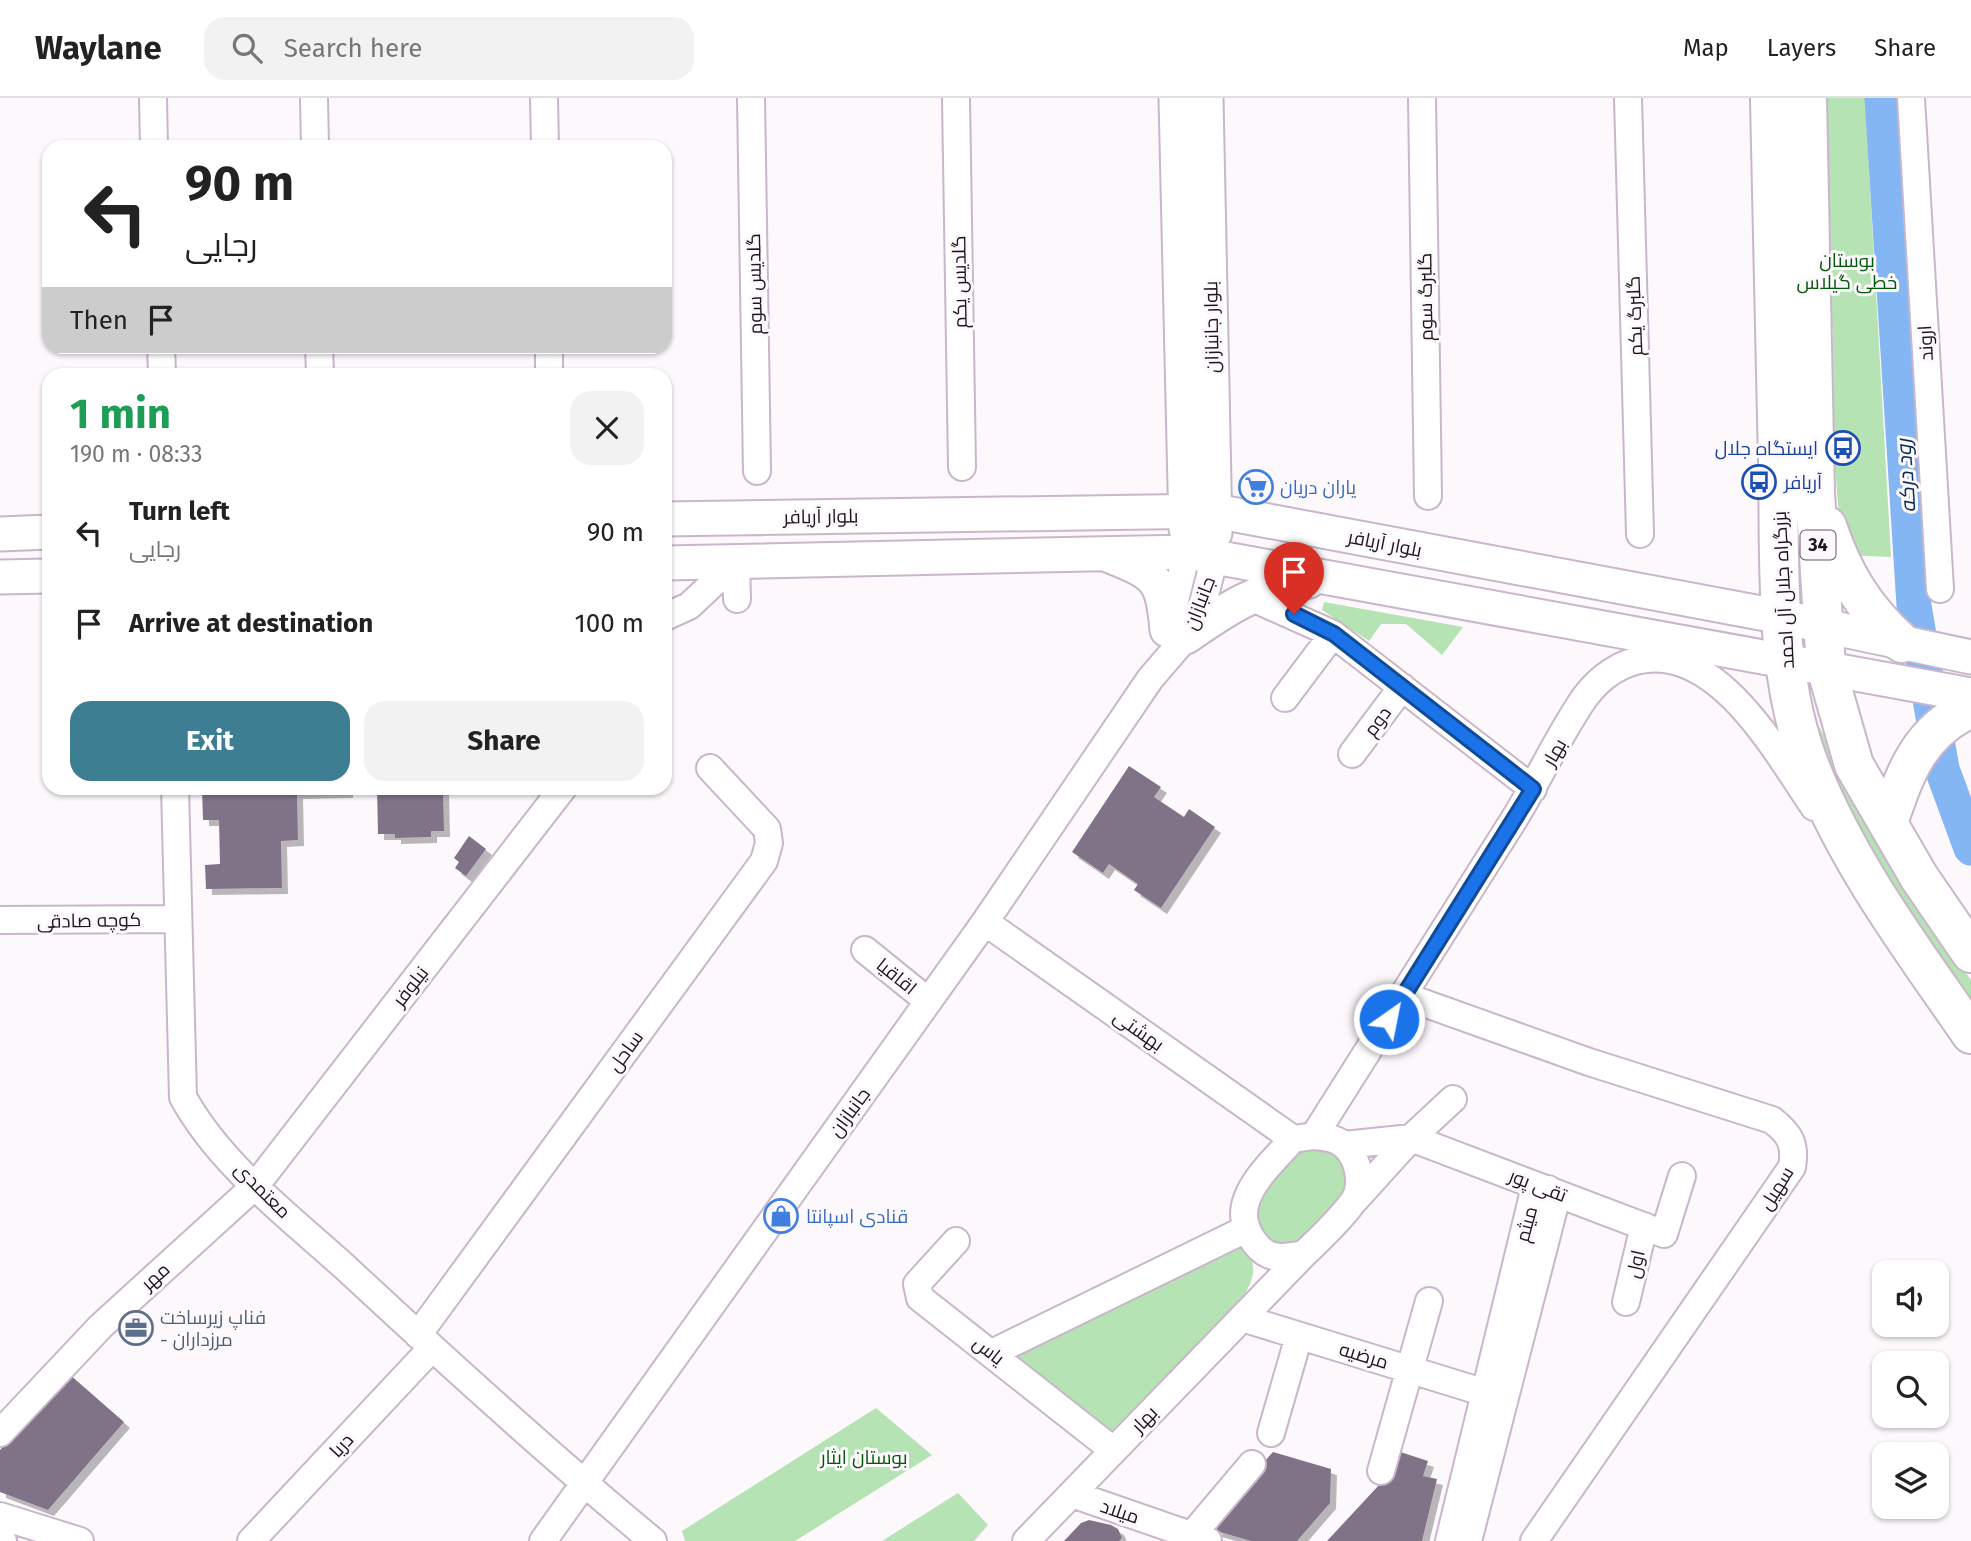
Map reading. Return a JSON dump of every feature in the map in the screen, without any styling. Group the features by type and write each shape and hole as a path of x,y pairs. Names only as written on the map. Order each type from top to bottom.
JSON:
{"highway":[{"name":"بزرگراه جلال آل احمد","path":"1770,98 1782,617 1784,659 1794,710 1811,771 1861,874 1969,1023"},
{"name":"بزرگراه جلال آل احمد","path":"1807,98 1815,493 1826,667 1854,765 1919,877 1971,953"},
{"path":"1815,493 1850,583 1864,606 1902,643"},
{"path":"1888,823 1913,755 1962,702"}],"main road":[{"name":"بلوار جانبازان","path":"1176,98 1201,554"},
{"name":"بلوار جانبازان","path":"1200,510 1206,98"},
{"name":"بلوار آریافر","path":"672,519 1200,510 1782,617 1965,656"},
{"path":"0,534 42,532"},
{"path":"1104,554 1131,564 1154,579 1177,634 1255,593 1327,579"},
{"path":"672,563 1201,554 1898,681 1962,702"},
{"path":"0,577 42,576"}],"street":[{"path":"153,98 154,140"},
{"path":"314,98 315,140"},
{"path":"544,98 545,140"},
{"name":"گلدیس سوم","path":"751,98 757,471"},
{"name":"گلدیس یکم","path":"956,98 962,467"},
{"name":"گلبرگ سوم","path":"1422,98 1428,496"},
{"name":"گلبرگ یکم","path":"1628,98 1640,534"},
{"name":"اروند","path":"1911,98 1940,589"},
{"name":"جانبازان","path":"543,1541 582,1482 985,922 1150,679 1177,634 1203,603 1201,554"},
{"path":"736,562 737,599"},
{"path":"672,614 689,606 736,562"},
{"path":"1257,600 1334,634 1533,789"},
{"path":"1285,698 1334,634"},
{"name":"بهار","path":"1304,1137 1404,996 1533,789 1586,697 1605,675 1626,664 1648,659 1678,662 1697,671 1727,692 1763,731 1861,874"},
{"name":"دوم","path":"1352,754 1402,687"},
{"name":"ساحل","path":"425,1342 764,861 769,843 767,829 709,768"},
{"name":"معتمدی","path":"175,795 183,1097 197,1123 256,1185 425,1342 582,1482 653,1541"},
{"name":"نیلوفر","path":"256,1185 558,795"},
{"name":"کوچه صادقی","path":"0,920 178,919"},
{"name":"بهشتی","path":"985,922 1304,1137"},
{"name":"اقاقیا","path":"865,950 928,1001"},
{"name":"سهیل","path":"1404,996 1589,1062 1772,1120 1788,1132 1795,1149 1792,1167 1534,1541"},
{"path":"1355,1200 1358,1171 1354,1158 1344,1145 1332,1138 1304,1137 1248,1195 1242,1216 1244,1230 1262,1252 1284,1258 1304,1254 1355,1200 1411,1138 1453,1099"},
{"path":"1344,1145 1411,1138"},
{"name":"تقی پور","path":"1411,1138 1654,1230"},
{"name":"اول","path":"1626,1302 1654,1230 1682,1176"},
{"name":"مهر","path":"0,1433 101,1326 256,1185"},
{"name":"میثم","path":"1468,1541 1532,1199 1548,1189"},
{"path":"992,1353 1244,1230"},
{"name":"یاس","path":"956,1241 917,1283 916,1291 920,1298 1113,1450"},
{"path":"1262,1252 1263,1297"},
{"name":"بهار","path":"1026,1541 1304,1254"},
{"path":"1381,1471 1429,1301"},
{"name":"مرضیه","path":"1242,1318 1495,1396"},
{"path":"1271,1433 1299,1336"},
{"name":"دریا","path":"251,1541 425,1342"},
{"name":"میثم","path":"1449,1541 1495,1396"},
{"path":"1200,1538 1252,1464"},
{"name":"میلاد","path":"1072,1494 1139,1531 1200,1538"},
{"path":"0,1516 80,1541"}],"green space":[{"name":"بوستان خطی گیلاس","path":"1817,98 1865,98 1891,557 1842,555 1834,454 1833,332 1821,283"},
{"path":"1324,602 1463,627 1442,655 1406,624 1381,624 1369,641 1322,610"},
{"path":"1815,719 1908,891 1971,980 1971,1004 1879,868 1841,794"},
{"path":"1312,1146 1340,1153 1351,1188 1311,1236 1292,1246 1276,1243 1267,1238 1259,1228 1256,1217 1258,1204 1271,1179 1281,1168 1302,1150"},
{"path":"1239,1240 1250,1255 1253,1269 1251,1282 1242,1299 1110,1437 1007,1354"},
{"name":"بوستان ایثار","path":"876,1408 932,1455 795,1541 685,1541 682,1531"},
{"name":"بوستان ایثار","path":"958,1493 988,1525 974,1541 882,1541"}],"building":[{"path":"1129,766 1161,787 1154,797 1184,817 1189,809 1215,827 1161,908 1134,890 1138,884 1109,864 1103,873 1072,852"},
{"path":"202,795 297,795 298,840 281,841 282,888 206,889 205,865 220,864 219,820 203,820"},
{"path":"377,795 443,795 444,831 431,831 431,837 395,838 395,834 378,834"},
{"path":"469,836 486,849 466,876 455,868 459,862 454,858"},
{"path":"69,1374 124,1422 48,1510 0,1492 0,1450"},
{"path":"1391,1449 1428,1461 1423,1476 1437,1479 1422,1541 1327,1541 1380,1484"},
{"path":"1273,1452 1331,1469 1330,1503 1297,1541 1251,1541 1216,1531 1214,1518"},
{"path":"1089,1520 1111,1525 1118,1529 1122,1538 1119,1541 1064,1541 1081,1523"}],"waterway":[{"name":"رود درکه","path":"1882,98 1914,606 1942,769 1971,848"}],"place":[{"name":"ایستگاه جلال","path":"1843,448"},
{"name":"آریافر","path":"1759,482"},
{"name":"یاران دریان","path":"1256,487"},
{"name":"قنادی اسپانتا","path":"781,1216"},
{"name":"فناپ زیرساخت - مرزداران","path":"136,1328"}],"route":[{"path":"1294,614 1334,634 1533,789 1389,1019"}]}
